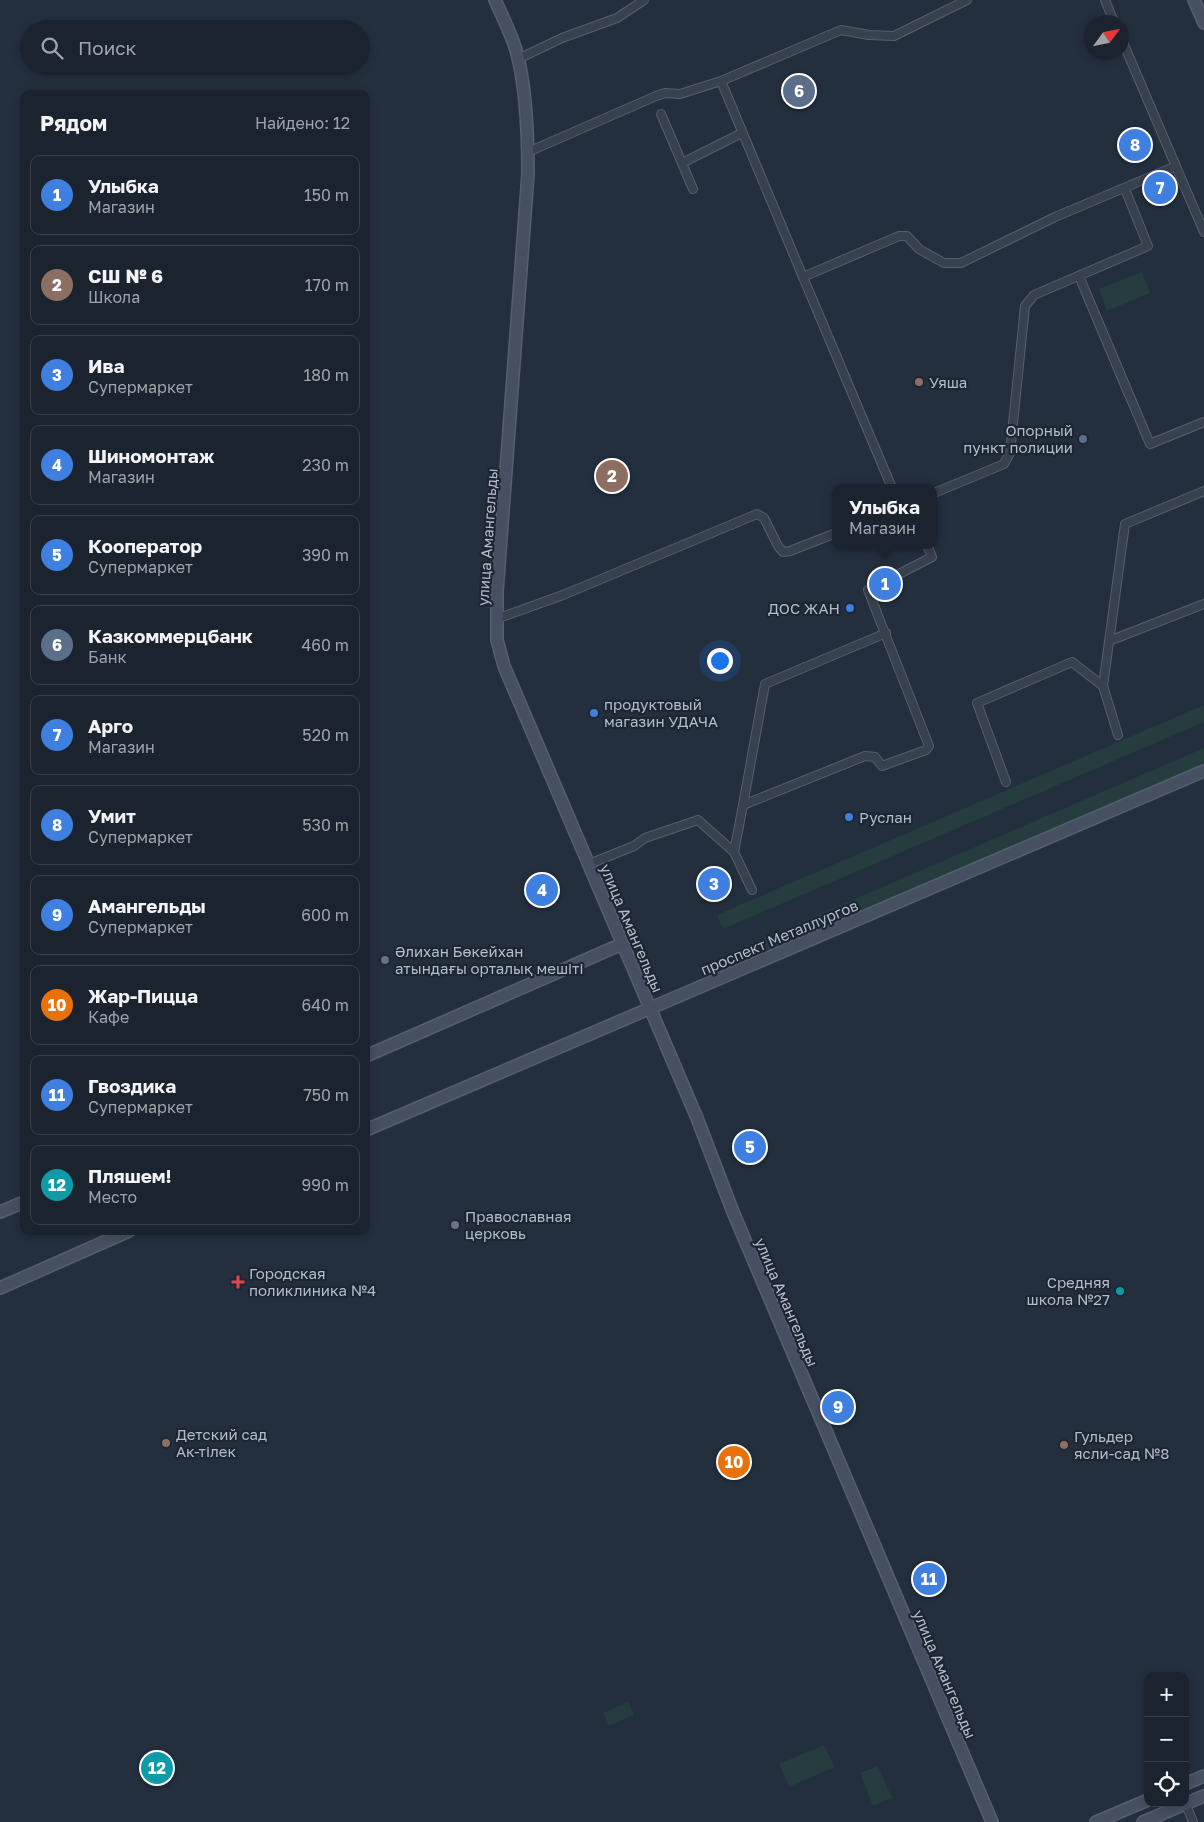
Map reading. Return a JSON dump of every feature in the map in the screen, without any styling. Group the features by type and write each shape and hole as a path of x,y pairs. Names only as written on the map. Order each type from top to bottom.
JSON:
{"street":[{"name":"улица Амангельды","path":"494,0 516,50 522,82 528,152 527,191 497,583 497,640 504,666 698,1118 776,1314 992,1822"},
{"path":"518,59 562,38 617,18 644,0"},
{"path":"528,152 656,96 665,93 680,94 720,81 842,30 869,35 894,36 967,0"},
{"path":"1104,0 1111,15"},
{"path":"1194,0 1204,23"},
{"path":"1129,56 1204,232"},
{"path":"720,81 890,484"},
{"path":"661,114 693,190"},
{"path":"682,163 742,133"},
{"path":"803,277 899,236 907,236 919,249 944,264 961,263 1056,217 1176,166"},
{"path":"937,492 1004,464 1010,453 1025,306 1034,295 1148,246 1125,189"},
{"path":"1079,276 1129,395"},
{"path":"1079,276 1150,444 1204,422"},
{"path":"1118,735 1103,686 1125,524 1204,491"},
{"path":"496,619 563,595 757,514 764,518 783,552 832,535"},
{"path":"742,805 865,756 875,757 882,766 926,750 929,746 868,590 932,557 929,549"},
{"path":"1109,641 1204,604"},
{"path":"734,852 765,684 886,633"},
{"path":"1006,782 977,703 1072,662 1103,686"},
{"name":"проспект Металлургов","path":"370,1128 1204,771"},
{"path":"589,864 634,846 645,838 698,820 734,852 752,890"},
{"path":"370,1054 622,944"},
{"path":"0,1212 20,1204"},
{"path":"0,1288 120,1235"},
{"path":"1189,1782 1204,1776"},
{"path":"1189,1802 1204,1796"},
{"path":"1096,1822 1144,1802"},
{"path":"1143,1822 1177,1807"},
{"path":"1188,1807 1194,1822"}],"green space":[{"path":"1142,272 1150,293 1107,311 1099,289"},
{"path":"1204,705 1204,722 723,929 717,915"},
{"path":"1204,748 1204,764 738,965 732,952"},
{"path":"628,1702 634,1715 609,1726 603,1713"},
{"path":"824,1745 835,1767 789,1787 779,1764"},
{"path":"878,1766 892,1798 873,1806 860,1773"}],"place":[{"name":"Казкоммерцбанк","path":"799,91"},
{"name":"Умит","path":"1135,145"},
{"name":"Арго","path":"1160,188"},
{"name":"Уяша","path":"919,382"},
{"name":"Опорный пункт полиции","path":"1083,439"},
{"name":"СШ № 6","path":"612,476"},
{"name":"Улыбка","path":"885,584"},
{"name":"ДОС ЖАН","path":"850,608"},
{"name":"продуктовый магазин УДАЧА","path":"594,713"},
{"name":"Руслан","path":"849,817"},
{"name":"Ива","path":"714,884"},
{"name":"Шиномонтаж","path":"542,890"},
{"name":"Әлихан Бөкейхан атындағы орталық мешіті","path":"385,960"},
{"name":"Кооператор","path":"750,1147"},
{"name":"Православная церковь","path":"455,1225"},
{"name":"Городская поликлиника №4","path":"238,1282"},
{"name":"Средняя школа №27","path":"1120,1291"},
{"name":"Амангельды","path":"838,1407"},
{"name":"Детский сад Ак-тiлек","path":"166,1443"},
{"name":"Гульдер ясли-сад №8","path":"1064,1445"},
{"name":"Жар-Пицца","path":"734,1462"},
{"name":"Гвоздика","path":"929,1579"},
{"name":"Пляшем!","path":"157,1768"}]}
